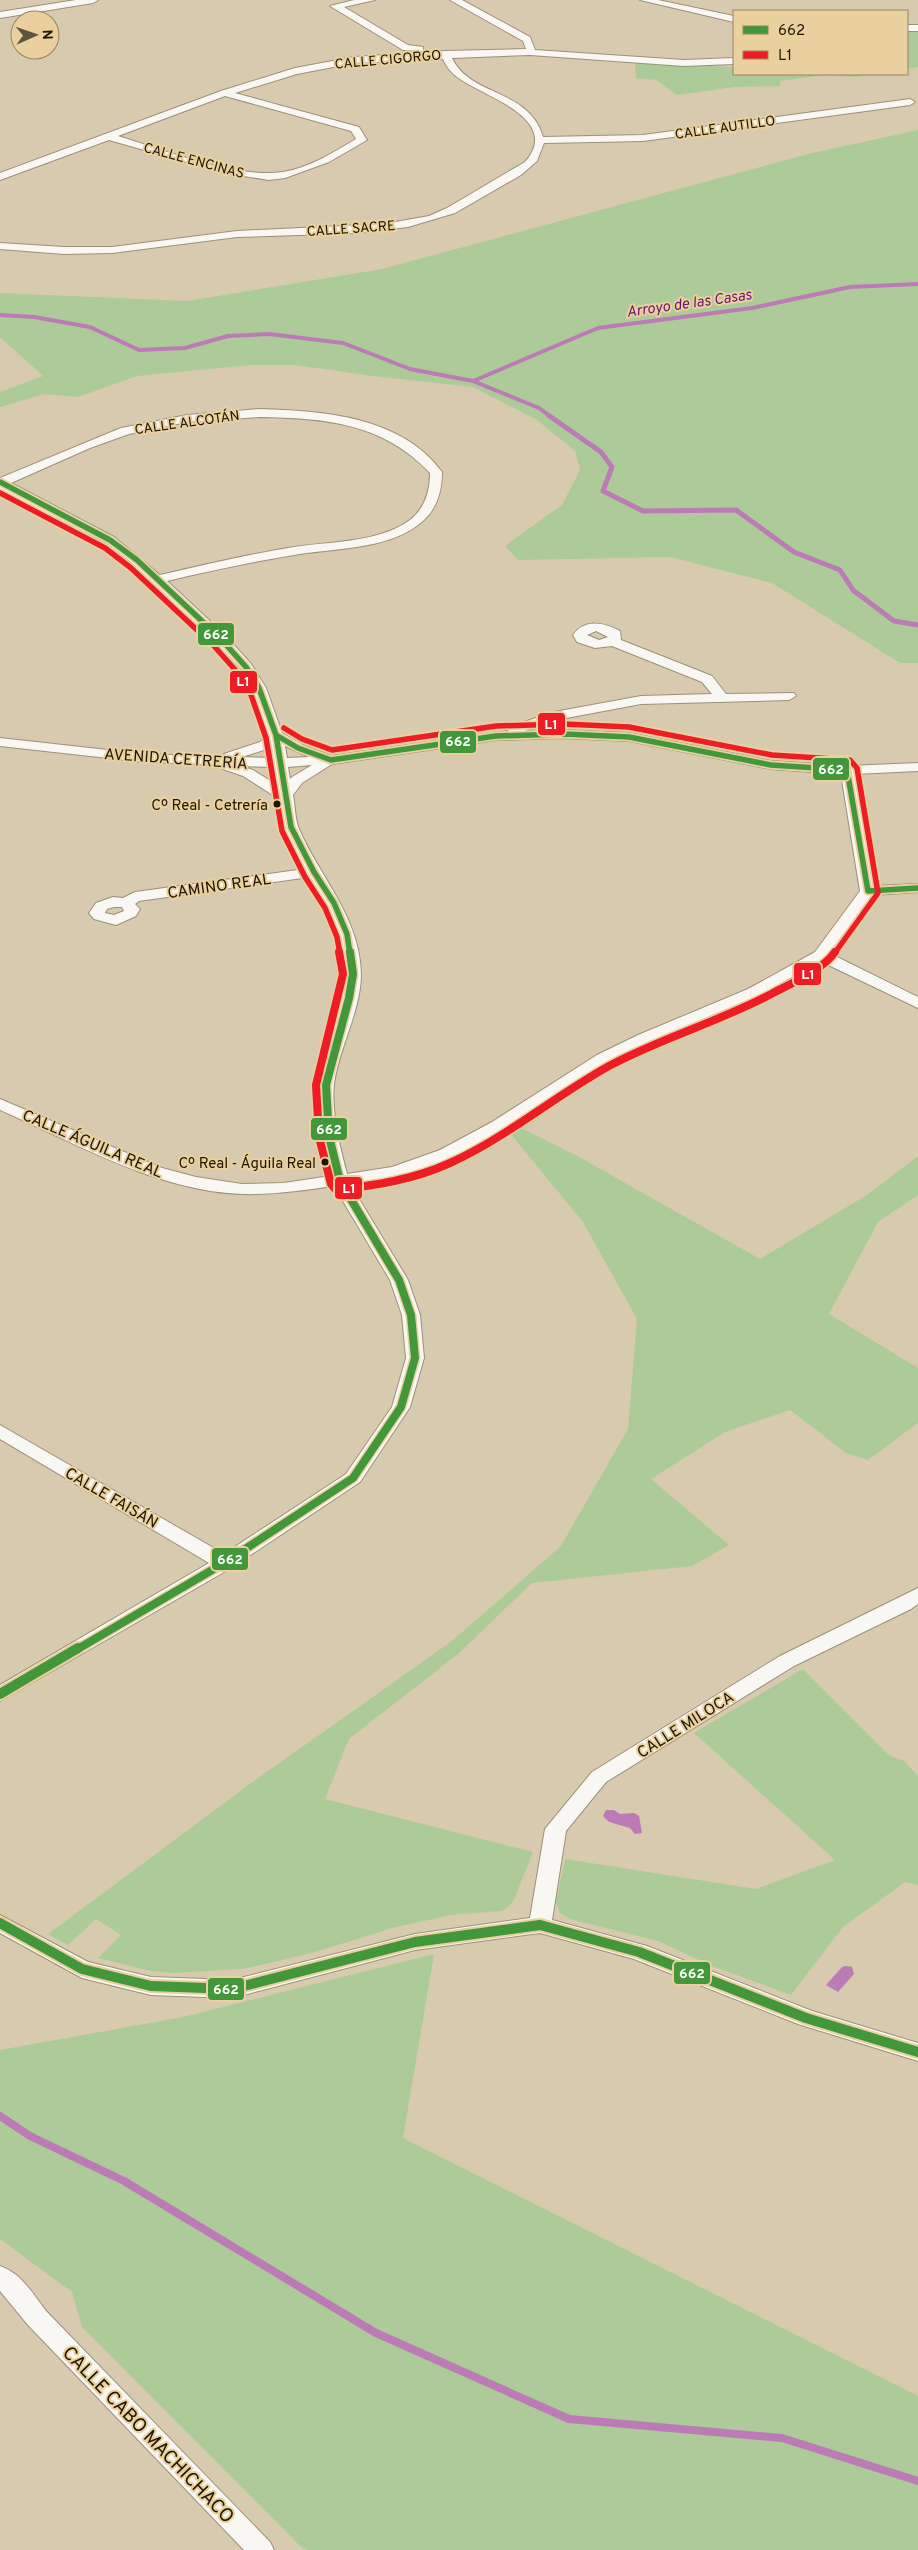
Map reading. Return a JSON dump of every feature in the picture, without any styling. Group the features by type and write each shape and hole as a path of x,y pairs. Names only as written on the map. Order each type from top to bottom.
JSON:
{"street":[{"path":"0,15 93,0"},
{"path":"370,0 335,6 406,48 484,47 527,39"},
{"path":"455,0 527,39 532,48 530,52"},
{"path":"644,0 733,19"},
{"name":"CALLE CIGORGO","path":"0,177 111,137 224,93 295,71 354,60 445,54 530,52 684,63 733,61"},
{"path":"445,54 453,69 467,80 516,106 529,116 535,126 539,140"},
{"name":"CALLE ENCINAS","path":"111,137 255,177 284,176 324,161 362,140 355,129 224,93"},
{"name":"CALLE AUTILLO","path":"539,140 643,138 910,102"},
{"name":"CALLE SACRE","path":"0,246 86,250 128,249 235,234 335,232 401,225 433,218 465,204 527,167 537,154 539,140"},
{"name":"CALLE ALCOTÁN","path":"1,483 88,443 125,431 159,423 220,415 256,413 320,416 356,424 391,436 416,451 436,472 437,489 428,509 408,526 379,537 266,556 160,579"},
{"path":"0,1694 224,1563 353,1478 401,1407 415,1358 411,1315 399,1280 340,1181 329,1136 326,1084 349,998 353,974 347,934 334,903 314,872 291,827 276,736 259,688 246,667 160,579 110,540 1,483"},
{"path":"612,641 707,679 721,696"},
{"path":"496,736 554,716 641,700 721,696 789,696"},
{"path":"554,716 554,726 564,734"},
{"name":"AVENIDA CETRERÍA","path":"0,742 144,758 280,763 331,760 496,736 564,734 629,737 771,765 847,770 918,767"},
{"path":"276,736 298,748 331,760"},
{"path":"214,761 246,753 265,745 276,736"},
{"path":"285,796 297,780 331,760"},
{"path":"214,761 248,773 285,796"},
{"path":"847,770 868,891 918,888"},
{"name":"CAMINO REAL","path":"126,904 135,897 314,872"},
{"name":"CALLE ÁGUILA REAL","path":"0,1104 156,1172 196,1182 242,1189 284,1188 395,1172 446,1154 498,1126 603,1058 644,1038 754,992 820,955 868,891"},
{"path":"820,955 918,1003"},
{"name":"CALLE FAISÁN","path":"0,1432 224,1563"},
{"name":"CALLE MILOCA","path":"540,1925 556,1829 599,1777 787,1661 904,1604 918,1595"},
{"path":"0,1923 82,1969 151,1986 232,1989 415,1942 540,1925 639,1952 806,2018 918,2052"},
{"name":"CALLE CABO MACHICHACO","path":"0,2276 17,2291 37,2318 261,2550"}],"green space":[{"path":"918,31 918,67 908,69 908,32"},
{"path":"635,63 733,67 733,75 825,75 780,81 780,86 734,87 677,95 656,80 636,78"},
{"path":"825,75 868,75 854,77"},
{"path":"918,130 918,663 900,663 772,583 670,557 518,560 505,546 562,505 580,470 575,451 537,420 473,387 295,365 251,365 137,376 78,397 44,394 0,407 0,392 43,376 0,337 0,293 188,301 382,269 808,154"},
{"path":"517,1126 579,1157 760,1259 867,1195 918,1156 918,1195 878,1222 829,1314 918,1368 918,1423 868,1460 846,1453 790,1410 725,1432 651,1479 729,1545 692,1566 532,1583 458,1654 349,1739 325,1799 533,1852 513,1902 506,1909 451,1915 392,1928 312,1953 243,1969 173,1973 151,1971 98,1958 121,1935 96,1919 68,1945 48,1934 254,1781 452,1641 561,1546 628,1429 637,1319 583,1222 509,1132"},
{"path":"803,1669 890,1756 904,1761 918,1776 918,1885 905,1882 843,1927 791,1995 712,1966 658,1941 570,1919 560,1913 556,1903 565,1859 756,1889 835,1860 694,1733"},
{"path":"434,1954 403,2138 918,2396 918,2550 308,2550 300,2546 82,2327 72,2292 0,2239 0,2050 183,2017"}],"shaded area":[{"path":"606,1810 614,1810 620,1814 634,1813 639,1816 642,1833 635,1834 630,1828 609,1822 603,1816"},
{"path":"842,1967 852,1967 854,1974 838,1992 826,1985"}],"waterway":[{"name":"Arroyo de las Casas","path":"473,381 598,328 752,308 850,287 918,284"},
{"path":"0,315 34,317 90,327 139,350 185,348 228,336 269,334 343,343 410,369 473,381"},
{"path":"473,381 539,408 550,416"},
{"path":"548,415 601,452 612,467 603,491 643,511 736,510 794,552 840,570 853,590 894,621 918,625"},
{"path":"0,2116 30,2136 124,2181 376,2333 569,2419 782,2438 918,2481"}],"transit line":[{"name":"662","path":"0,482 110,540 137,560 221,639 246,667 259,688 276,735 291,827 314,872 334,903 347,934 353,974 349,998 326,1085 329,1136 340,1181 399,1280 411,1315 415,1358 401,1407 353,1478 224,1563 0,1694"},
{"name":"L1","path":"0,493 105,548 131,568 214,646 238,673 250,692 266,738 282,831 305,877 325,908 337,937 343,974 316,1085 319,1137 331,1184 336,1190 397,1182 450,1163 503,1134 608,1067 648,1047 759,1001 827,963 878,893 857,768 850,760 772,755 629,727 564,724 496,726 332,750 302,739 284,728"},
{"name":"662","path":"276,735 298,748 331,760 496,736 564,734 629,737 771,765 847,770 868,891 918,888"},
{"name":"662","path":"0,1923 82,1969 151,1986 232,1989 415,1942 540,1925 639,1952 806,2018 918,2052"}],"place":[{"name":"Cº Real - Cetrería","path":"277,804"},
{"name":"Cº Real - Águila Real","path":"325,1162"}]}
